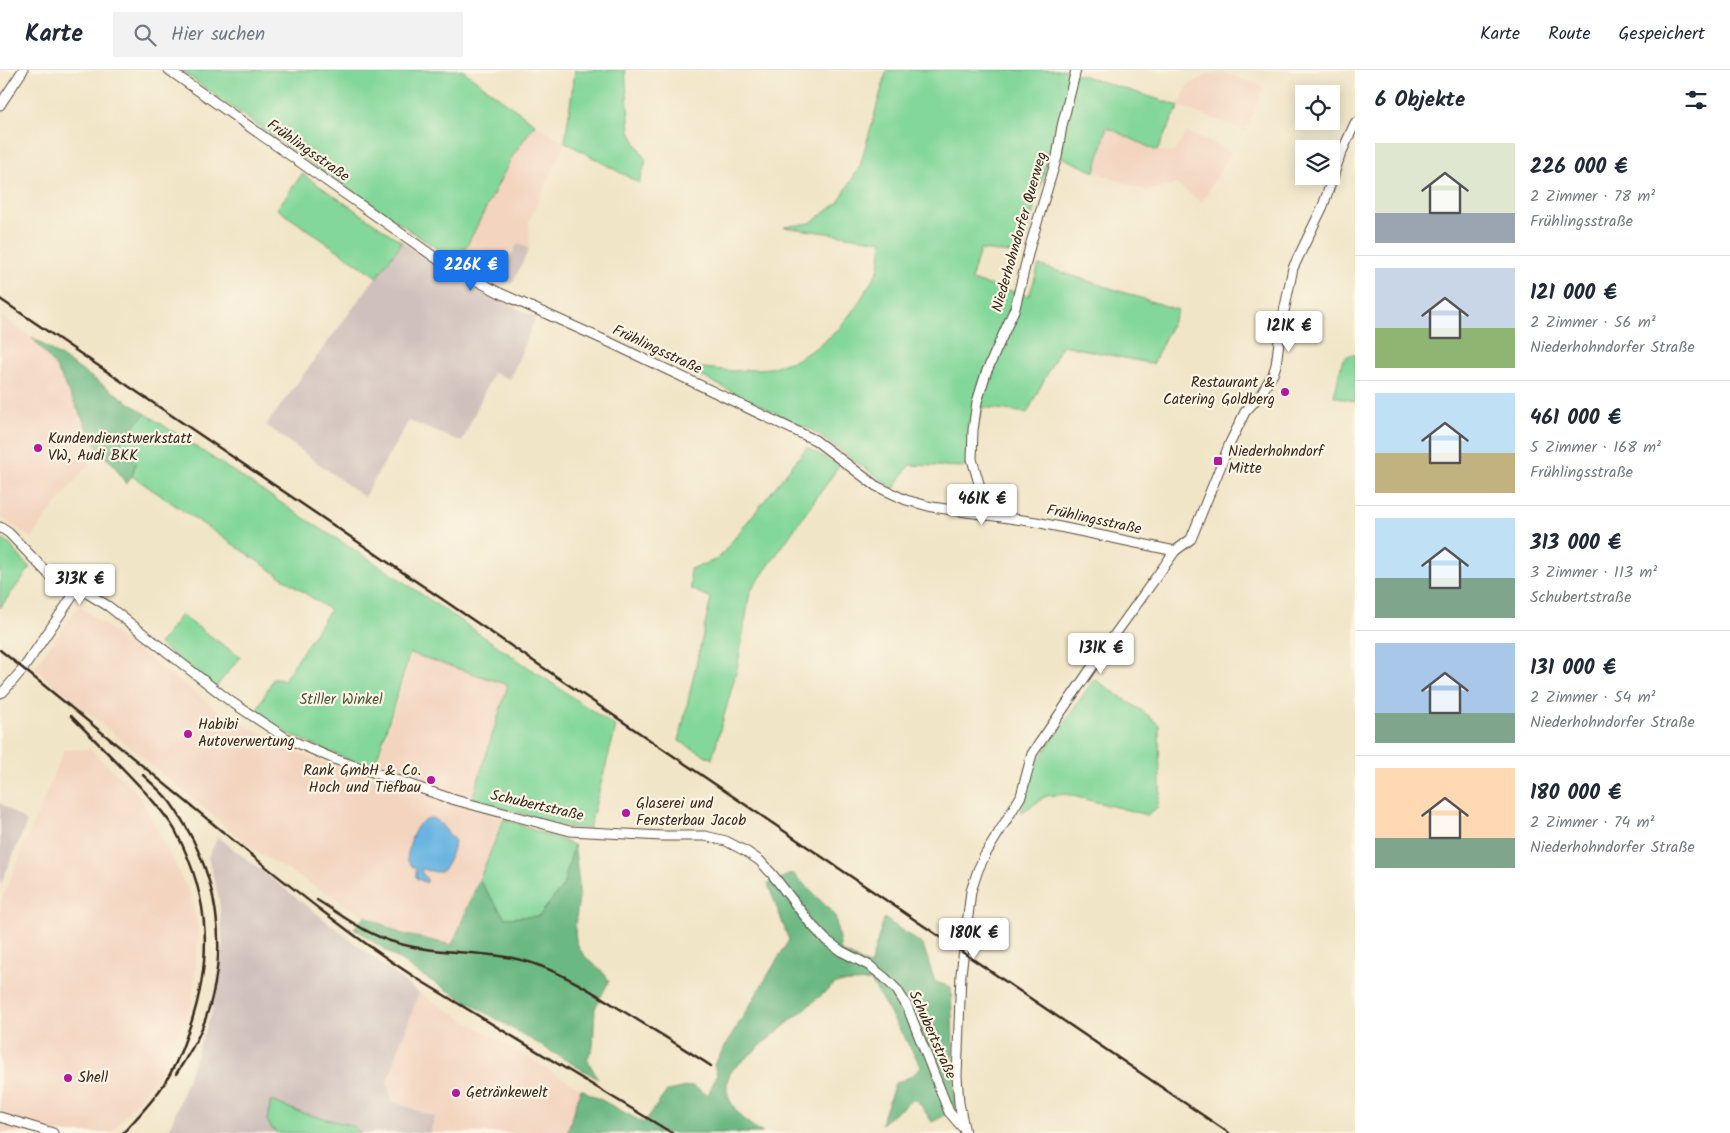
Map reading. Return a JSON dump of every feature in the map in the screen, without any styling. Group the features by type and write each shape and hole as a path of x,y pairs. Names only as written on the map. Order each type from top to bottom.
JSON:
{"street":[{"path":"0,105 23,70"},
{"name":"Frühlingsstraße","path":"169,70 443,263 500,293 816,440 876,486 906,500 932,507 1045,524 1175,551"},
{"name":"Niederhohndorfer Querweg","path":"988,515 972,459 972,430 977,402 986,373 1015,308 1030,246 1057,157 1062,126 1076,70"},
{"path":"964,1131 957,1076 960,974 971,891 978,870 1021,796 1032,754 1175,551 1191,539 1241,419 1261,394 1273,374 1276,365 1280,326 1293,268 1323,206 1340,156 1355,122"},
{"name":"Schubertstraße","path":"0,527 57,583 74,594 85,592 108,606 230,701 286,738 334,759 455,800 570,832 705,836 726,841 747,852 760,861 772,874 826,940 841,951 870,966 897,990 907,1006 949,1112 964,1131"},
{"path":"0,693 23,669 74,594"},
{"path":"0,1117 53,1133"}],"shaded area":[{"path":"1223,72 1263,87 1246,131 1179,106 1187,86 1208,74"},
{"path":"535,124 565,142 529,222 529,249 517,244 495,282 458,263 512,157"},
{"path":"1106,127 1157,151 1174,152 1187,132 1231,152 1202,202 1176,184 1147,191 1095,172"},
{"path":"402,242 466,284 536,317 510,379 493,373 462,442 409,421 364,497 266,425"},
{"path":"518,243 529,249 512,284 499,277"},
{"path":"0,318 4,318 32,337 56,367 99,451 32,538 0,517"},
{"path":"79,606 217,710 307,757 504,819 452,945 402,934 365,916 257,852 34,668"},
{"path":"412,654 509,685 472,800 376,769"},
{"path":"90,749 140,796 191,896 199,932 192,1004 156,1079 111,1133 0,1133 0,904 64,750"},
{"path":"0,803 27,822 0,886"},
{"path":"218,837 419,993 387,1082 392,1101 435,1117 430,1133 168,1133 212,1012 223,948 219,899 208,857"},
{"path":"419,993 581,1089 567,1133 430,1133 435,1117 392,1101 387,1082"}],"green space":[{"path":"180,70 462,70 535,124 512,157 458,263 299,155"},
{"path":"575,70 625,70 630,132 646,161 639,183 565,142"},
{"path":"887,70 1065,70 1179,106 1157,151 1107,127 1095,172 1050,152 1021,254 980,250 971,280 1029,296 1039,265 1178,310 1153,364 1062,345 1027,413 983,407 965,467 909,465 894,489 813,431 664,358 693,367 734,371 770,368 796,360 820,345 838,330 858,304 879,269 882,241 784,227 810,223 838,203 860,166"},
{"path":"302,174 402,242 377,277 277,209"},
{"path":"32,337 146,414 118,445 136,463 132,476 126,484 114,465 99,451 56,367"},
{"path":"1352,354 1355,355 1355,402 1334,396 1343,359"},
{"name":"Stiller Winkel","path":"146,414 386,570 616,727 589,829 570,827 472,800 508,685 410,653 375,765 368,768 289,734 255,714 273,679 284,680 330,610 132,476 136,463 118,446 126,434"},
{"path":"807,447 839,466 750,592 737,669 712,759 679,741 711,598 691,589 690,569 718,559"},
{"path":"0,538 7,542 30,568 0,608"},
{"path":"181,615 240,657 216,687 159,644"},
{"path":"1094,679 1145,713 1159,725 1160,793 1157,808 1147,815 1065,794 1046,796 1021,813 1033,768"},
{"path":"504,819 574,845 563,886 539,916 505,918 479,880"},
{"path":"574,845 579,892 575,926 576,940 581,951 609,981 595,1008 593,1047 587,1059 598,1079 415,971 354,928 365,916 402,934 452,945 479,880 505,918 539,916 563,886"},
{"path":"793,873 835,915 841,951 870,966 884,918 923,945 935,982 951,987 955,1110 932,1122 917,1100 912,1100 881,1124 895,1083 912,1076 921,1066 871,981 836,983 734,1068 728,1077 728,1096 733,1105 739,1114 763,1133 567,1133 581,1089 644,1123 667,1091 692,1086 708,1095 717,1075 714,1065 789,940 768,884"},
{"path":"271,1101 302,1113 350,1125 362,1133 278,1133 272,1129 267,1120"}],"water":[{"path":"432,818 439,822 455,841 449,860 441,871 436,872 422,869 421,871 428,881 426,883 416,878 416,868 407,860 413,834 421,823 426,819"}],"railway":[{"path":"0,299 1229,1133"},
{"path":"0,650 270,870 366,944 416,978 672,1133"},
{"path":"71,716 118,763 171,823 197,883 202,907 205,932 202,981 186,1039 174,1067 162,1087 149,1105 123,1133"},
{"path":"143,775 170,802 200,854 216,911 218,940 217,970 211,999 202,1028 176,1074"},
{"path":"317,900 346,919 386,940 430,950 499,956 544,967 590,991 711,1066"}],"place":[{"name":"Restaurant & Catering Goldberg","path":"1285,392"},
{"name":"Kundendienstwerkstatt VW, Audi BKK","path":"38,448"},
{"name":"Niederhohndorf Mitte","path":"1218,461"},
{"name":"Habibi Autoverwertung","path":"188,734"},
{"name":"Rank GmbH & Co. Hoch und Tiefbau","path":"431,780"},
{"name":"Glaserei und Fensterbau Jacob","path":"626,813"},
{"name":"Shell","path":"68,1078"},
{"name":"Getränkewelt","path":"456,1093"}]}
